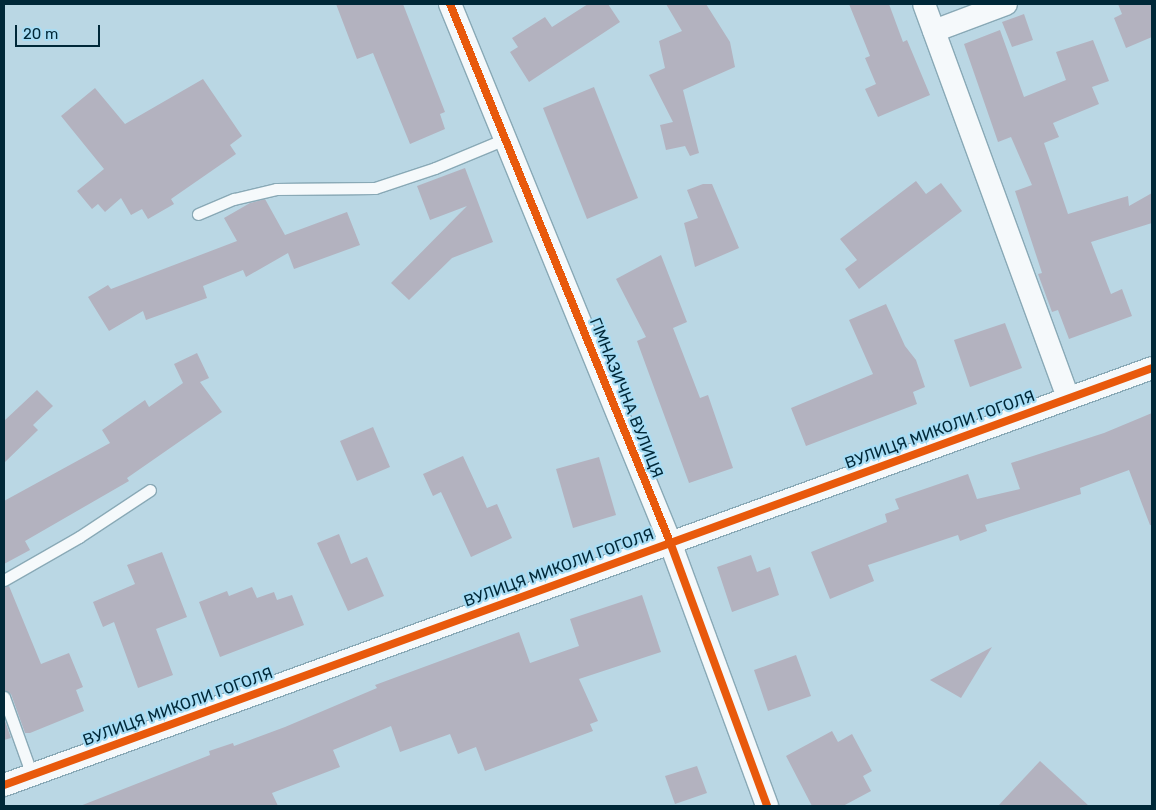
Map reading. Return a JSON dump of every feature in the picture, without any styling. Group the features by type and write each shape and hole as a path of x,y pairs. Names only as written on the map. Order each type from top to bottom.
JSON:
{"street":[{"name":"ГІМНАЗИЧНА ВУЛИЦЯ","path":"450,4 670,542 767,806"},
{"path":"924,4 1068,398"},
{"path":"934,31 1006,4"},
{"name":"ВУЛИЦЯ МИКОЛИ ГОГОЛЯ","path":"4,785 1152,368"}],"lane":[{"path":"198,214 234,199 276,189 376,188 434,168 505,139"},
{"path":"4,580 79,537 150,490"},
{"path":"4,697 32,775"}],"building":[{"path":"336,4 403,4 445,112 440,114 445,129 410,144 373,53 357,59"},
{"path":"588,4 608,4 620,22 529,82 510,52 518,47 512,38 545,17 552,27"},
{"path":"666,4 706,4 730,42 735,67 683,90 699,153 690,156 685,146 666,150 660,125 673,122 649,75 665,68 659,41 682,31"},
{"path":"849,4 889,4 903,42 907,40 930,95 878,117 865,89 876,84 865,58 870,56"},
{"path":"1118,4 1152,4 1152,37 1126,48 1114,18 1122,14"},
{"path":"1024,14 1033,40 1012,47 1002,22"},
{"path":"1000,30 1024,97 1066,80 1056,52 1093,40 1109,81 1092,87 1099,104 1053,123 1059,137 1044,143 1068,214 1128,196 1129,206 1152,193 1152,223 1091,242 1111,294 1122,289 1132,316 1069,339 1058,310 1052,312 1038,274 1042,273 1015,191 1032,185 1011,137 998,142 964,44"},
{"path":"203,79 242,136 230,145 236,154 171,199 174,204 148,219 142,209 131,215 121,198 105,212 98,204 92,209 77,191 104,169 61,116 95,88 125,124"},
{"path":"594,87 638,198 587,219 543,108"},
{"path":"465,168 493,242 452,258 409,300 391,283 467,206 430,220 417,186"},
{"path":"916,181 926,194 941,183 962,211 859,289 845,269 857,260 840,239"},
{"path":"703,184 712,184 739,248 695,267 684,223 698,218 687,190"},
{"path":"265,199 285,235 347,212 360,245 294,269 288,253 246,277 243,270 203,286 207,298 146,320 143,311 109,331 88,297 108,285 111,289 237,241 224,218 250,203"},
{"path":"661,255 687,322 673,328 700,398 708,395 733,468 689,483 637,341 646,337 616,279"},
{"path":"886,304 905,346 916,360 925,387 913,392 917,404 806,446 791,408 873,374 849,320"},
{"path":"1005,323 1022,368 970,387 954,340"},
{"path":"197,353 209,378 200,382 222,412 127,478 129,481 25,541 30,550 4,564 4,501 110,443 102,430 145,400 149,407 183,383 174,364"},
{"path":"37,390 53,406 33,425 38,430 4,463 4,421"},
{"path":"1152,413 1152,525 1150,525 1129,470 1080,488 1081,494 985,525 987,531 960,541 958,535 868,565 874,581 830,599 811,552 887,522 885,514 899,509 895,499 968,474 977,499 1020,489 1011,463 1104,433"},
{"path":"373,427 390,467 357,481 340,441"},
{"path":"463,456 487,508 497,504 512,538 471,557 441,492 433,496 423,474"},
{"path":"599,457 616,515 573,528 556,469"},
{"path":"339,534 351,564 367,557 384,596 348,611 317,543"},
{"path":"162,552 187,617 156,629 173,675 138,688 114,622 103,627 93,602 135,584 127,565"},
{"path":"751,555 757,572 770,567 779,595 732,612 717,567"},
{"path":"9,586 41,664 69,653 83,687 76,690 84,711 30,733 25,733 11,694 4,690 4,587"},
{"path":"252,587 257,598 274,592 277,600 292,595 304,625 220,657 199,602 227,591 229,596"},
{"path":"642,595 661,652 579,679 598,721 590,724 593,731 485,771 476,747 458,754 450,734 400,752 391,726 333,750 340,767 272,793 278,806 80,806 210,755 209,751 233,743 234,746 285,727 377,688 375,685 519,632 530,663 579,646 570,619"},
{"path":"992,647 961,698 930,680"},
{"path":"796,655 811,696 768,711 754,670"},
{"path":"4,718 11,738 4,740"},
{"path":"832,731 838,742 852,734 872,771 863,776 871,791 843,806 812,806 786,756"},
{"path":"1040,761 1089,806 998,806"},
{"path":"697,766 707,793 675,804 665,776"}],"cycle path":[{"path":"450,4 670,542 767,806"},
{"path":"4,785 1152,368"}]}
